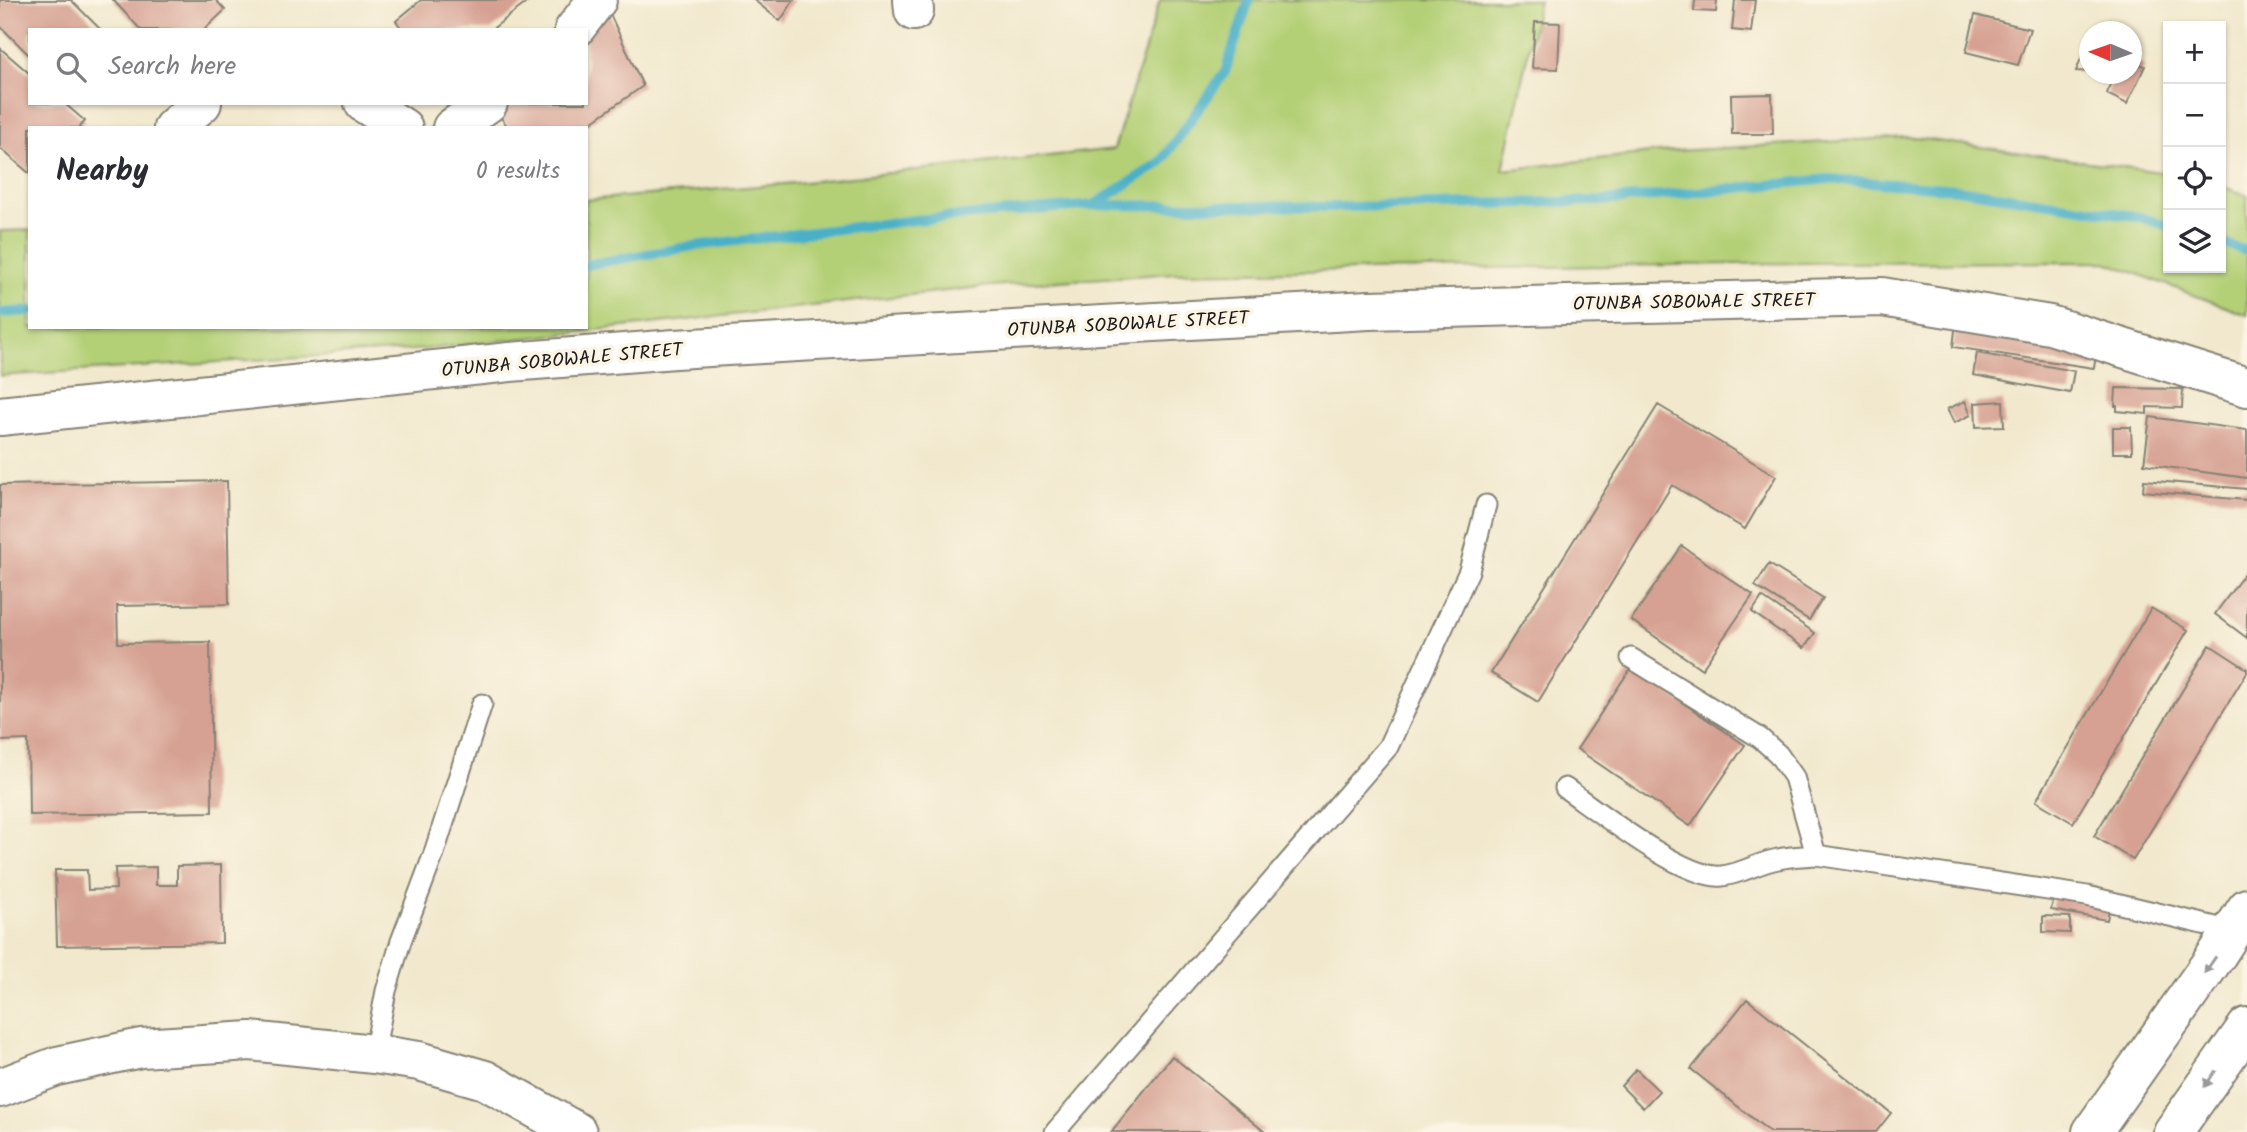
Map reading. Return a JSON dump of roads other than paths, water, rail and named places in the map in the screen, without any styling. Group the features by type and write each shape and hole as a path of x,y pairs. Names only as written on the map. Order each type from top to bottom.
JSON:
{"main road":[{"path":"575,28 597,0"},
{"path":"175,126 200,105"},
{"path":"367,105 401,126"},
{"path":"455,126 485,105"},
{"name":"OTUNBA SOBOWALE STREET","path":"0,416 510,362 675,349 1369,310 1882,297 2050,325 2247,387"},
{"path":"2092,1132 2239,920"},
{"path":"2173,1132 2247,1027"},
{"path":"0,1088 57,1066 141,1048 250,1041 419,1061 485,1080 577,1132"}],"lane":[{"path":"1055,1132 1388,747 1469,571 1486,505"},
{"path":"1631,658 1760,738 1779,754 1794,777 1816,855"},
{"path":"374,1054 386,991 401,941 433,856 482,704"},
{"path":"1565,788 1671,861 1699,873 1719,877 1742,872 1776,859 1816,855 2239,920"}],"waterway":[{"path":"1094,205 1160,163 1225,72 1249,0"},
{"path":"588,265 693,246 915,220 1094,205 1350,207 1603,201 1829,179 1957,189 2140,217 2163,224"},
{"path":"2226,245 2247,251"},
{"path":"0,313 28,311"}]}
